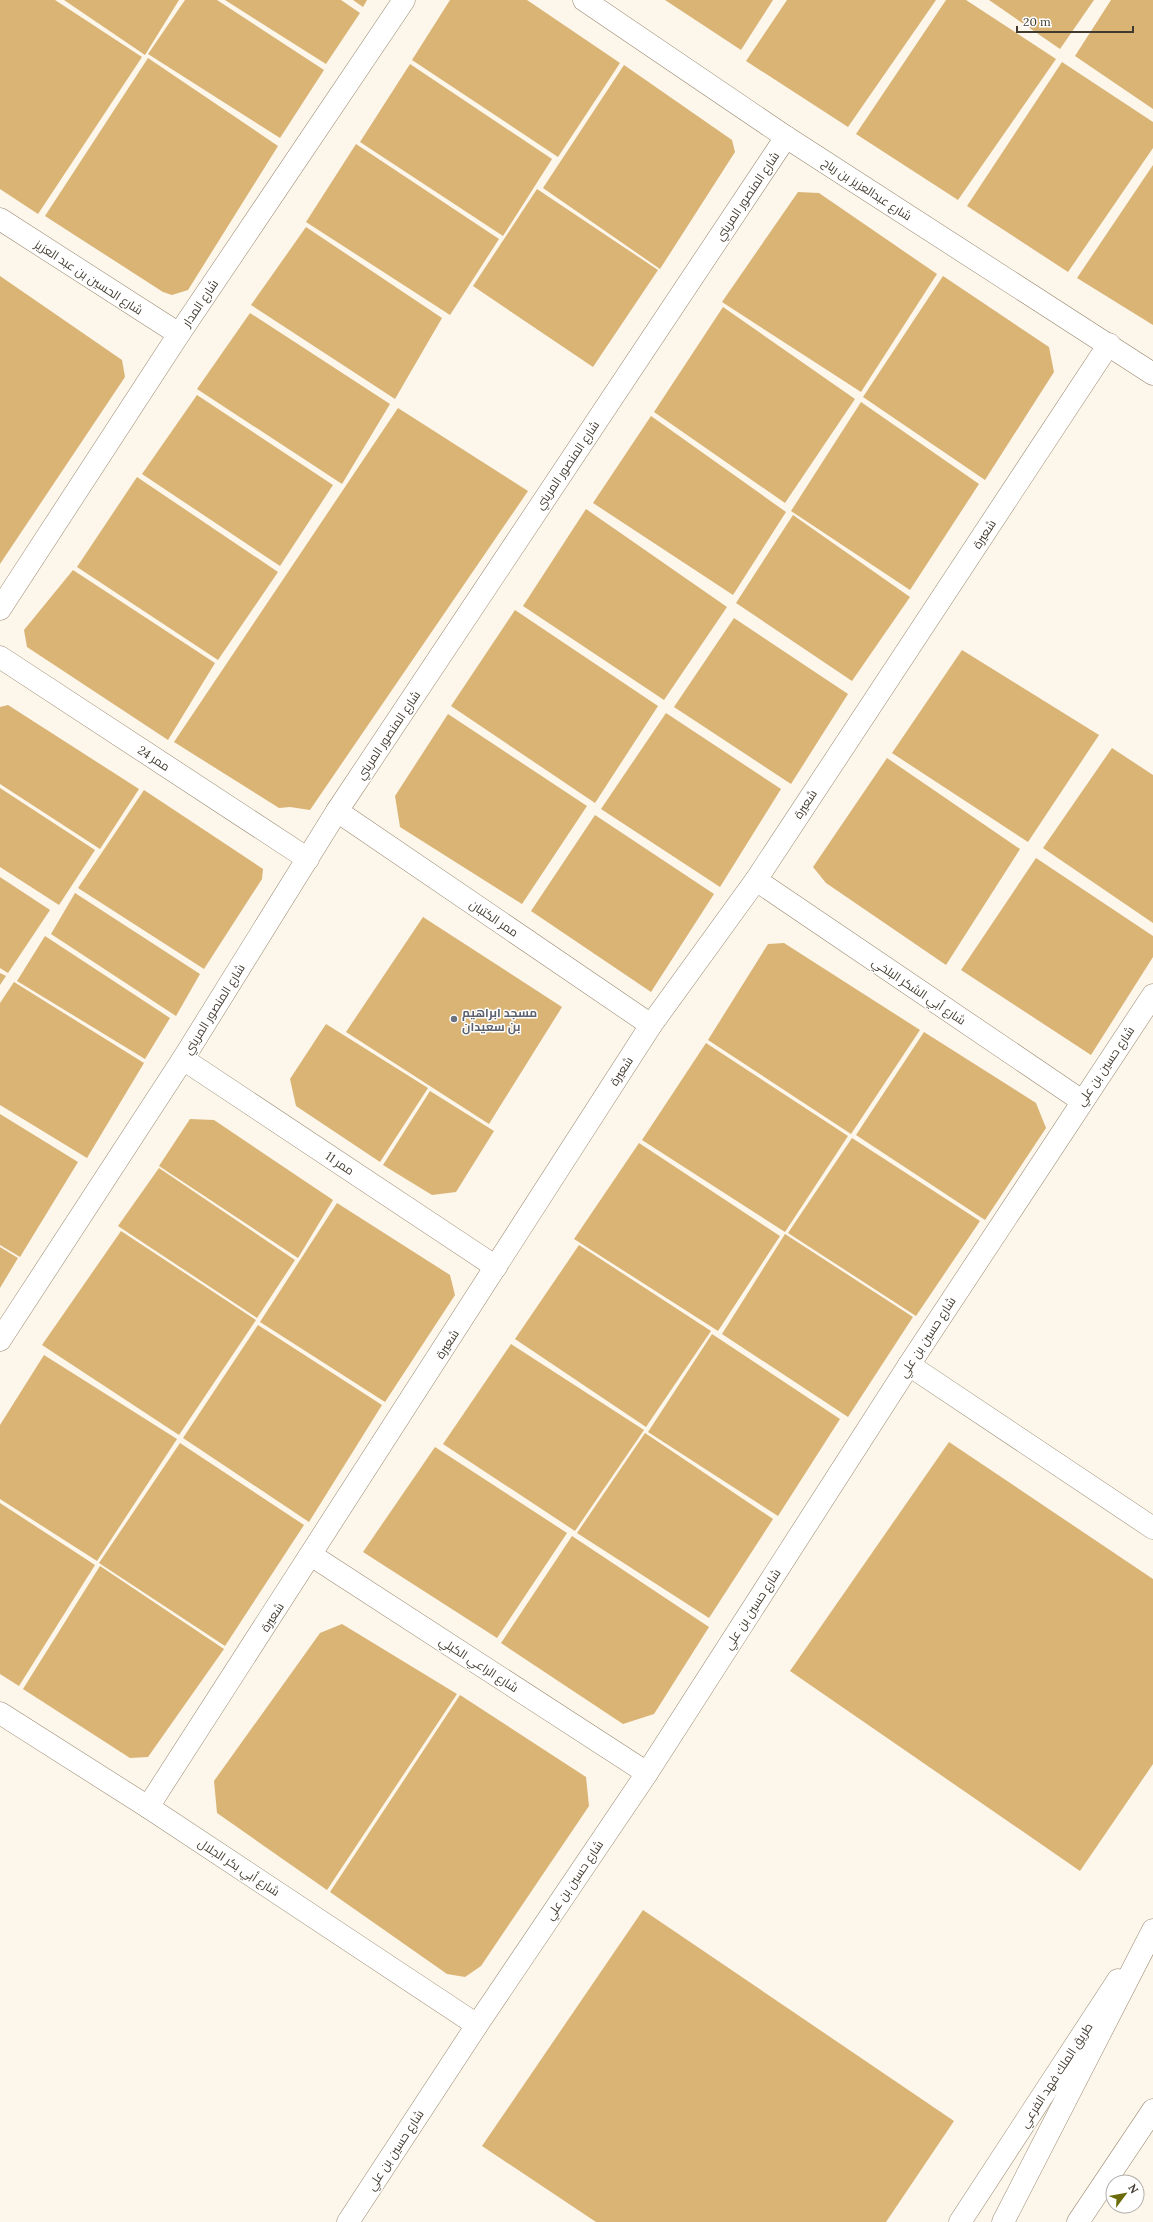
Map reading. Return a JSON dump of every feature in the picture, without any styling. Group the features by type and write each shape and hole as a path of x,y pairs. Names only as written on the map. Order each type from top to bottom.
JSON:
{"main road":[{"name":"شارع المدار","path":"0,609 179,334 404,0"},
{"name":"شارع عبدالعزيز بن رباح","path":"584,0 786,137 1153,374"},
{"name":"شارع المنصور المريني","path":"0,1340 183,1059 337,811 786,137"},
{"name":"شارع الحسين بن عبد العزيز","path":"0,219 179,334"},
{"name":"شعيرة","path":"148,1807 651,1025 756,880 1108,344"},
{"name":"ممر 24","path":"0,657 308,859"},
{"name":"ممر الكتبان","path":"337,811 651,1025"},
{"name":"شارع أبي الشكر البلخي","path":"756,880 1082,1101"},
{"name":"شارع حسين بن علي","path":"348,2222 476,2024 647,1773 908,1365 1153,995"},
{"name":"ممر 11","path":"183,1059 496,1267"},
{"path":"908,1365 1153,1528"},
{"name":"شارع الراعي الكبلي","path":"311,1555 647,1773"},
{"name":"شارع أبي بكر الجلال","path":"0,1713 148,1807 476,2024"},
{"path":"1003,2222 1153,1929"},
{"name":"طريق الملك فهد الفرعي","path":"960,2222 1153,1929"},
{"path":"1078,2222 1153,2110"}],"building":[{"path":"0,0 55,0 142,57 38,214 0,189"},
{"path":"64,0 179,0 145,55"},
{"path":"185,0 217,0 324,70 280,138 148,54"},
{"path":"225,0 341,0 360,13 326,64"},
{"path":"353,0 367,0 363,7"},
{"path":"450,0 527,0 620,63 558,157 412,60"},
{"path":"665,0 773,0 741,50"},
{"path":"787,0 936,0 848,127 746,61"},
{"path":"946,0 966,0 1056,59 958,200 856,134"},
{"path":"989,0 1094,0 1060,49"},
{"path":"1111,0 1153,0 1153,109 1075,56"},
{"path":"148,58 278,146 188,290 172,295 163,292 45,216"},
{"path":"1062,62 1153,122 1153,148 1068,272 967,206"},
{"path":"410,64 552,159 503,236 360,142"},
{"path":"624,65 732,140 735,152 660,269 543,188"},
{"path":"356,144 499,239 450,315 306,222"},
{"path":"1153,165 1153,325 1077,278"},
{"path":"537,189 658,270 593,367 473,286"},
{"path":"798,192 819,193 937,274 861,392 722,302"},
{"path":"306,227 442,318 395,399 251,305"},
{"path":"0,276 122,360 125,377 0,564"},
{"path":"943,276 1049,347 1054,372 985,480 863,397"},
{"path":"723,307 855,399 785,503 654,412"},
{"path":"250,313 390,404 342,484 197,389"},
{"path":"197,395 333,485 280,566 142,474"},
{"path":"861,402 979,484 910,590 791,511"},
{"path":"398,408 528,491 310,810 290,807 279,808 174,742"},
{"path":"651,416 786,512 733,595 593,503"},
{"path":"137,477 278,572 218,660 77,567"},
{"path":"586,509 727,607 664,700 523,606"},
{"path":"793,515 910,597 852,681 736,603"},
{"path":"73,570 215,663 168,740 27,647 24,630"},
{"path":"515,610 658,706 595,803 451,706"},
{"path":"734,618 848,694 791,784 674,707"},
{"path":"962,650 1099,735 1028,842 892,753"},
{"path":"8,705 139,789 100,849 0,784 0,707"},
{"path":"666,713 781,789 720,887 601,809"},
{"path":"448,714 587,806 522,904 400,827 395,796"},
{"path":"1112,748 1153,775 1153,923 1043,848"},
{"path":"887,758 1020,849 946,965 826,883 813,867"},
{"path":"0,788 95,850 59,905 0,867"},
{"path":"144,790 263,869 262,879 204,969 78,888"},
{"path":"595,815 714,894 651,992 531,911"},
{"path":"1036,858 1153,936 1153,957 1091,1055 961,970"},
{"path":"0,877 50,910 8,973 0,968"},
{"path":"75,893 200,974 176,1016 51,934"},
{"name":"مسجد ابراهيم بن سعيدان","path":"423,917 562,1007 489,1124 346,1032"},
{"path":"45,936 170,1018 145,1059 17,981"},
{"path":"784,943 920,1030 851,1134 708,1040 768,944"},
{"path":"0,973 6,976 0,985"},
{"path":"14,982 144,1063 87,1158 0,1105 0,1003"},
{"path":"326,1024 428,1088 380,1162 296,1106 290,1079"},
{"path":"924,1032 1036,1103 1046,1128 985,1220 856,1135"},
{"path":"706,1043 848,1136 785,1232 642,1140"},
{"path":"430,1091 494,1131 456,1192 432,1195 383,1165"},
{"path":"0,1114 78,1162 20,1257 0,1245"},
{"path":"190,1119 214,1120 333,1200 298,1258 159,1166"},
{"path":"852,1138 980,1221 916,1316 788,1233"},
{"path":"639,1143 780,1236 718,1331 574,1239"},
{"path":"159,1168 295,1260 257,1318 118,1226"},
{"path":"337,1203 450,1275 455,1295 385,1402 260,1322"},
{"path":"121,1231 256,1320 179,1435 42,1345"},
{"path":"785,1234 913,1317 848,1417 722,1334"},
{"path":"579,1245 711,1331 646,1427 515,1339"},
{"path":"0,1247 18,1258 0,1288"},
{"path":"258,1325 382,1405 309,1522 183,1438"},
{"path":"712,1334 840,1419 778,1516 648,1432"},
{"path":"511,1344 644,1430 575,1531 443,1444"},
{"path":"44,1355 177,1439 97,1561 0,1499 0,1425"},
{"path":"645,1433 773,1519 709,1618 577,1533"},
{"path":"949,1442 1153,1579 1153,1764 1080,1871 790,1671"},
{"path":"180,1443 304,1525 225,1646 99,1563"},
{"path":"435,1447 567,1533 497,1638 363,1552"},
{"path":"0,1503 95,1565 19,1686 0,1674"},
{"path":"572,1536 709,1627 654,1714 623,1724 501,1643"},
{"path":"100,1566 224,1649 148,1757 130,1758 23,1689"},
{"path":"342,1624 457,1694 327,1890 217,1813 214,1781 320,1633"},
{"path":"460,1695 586,1777 589,1806 481,1966 465,1977 447,1974 330,1892"},
{"path":"643,1910 954,2121 886,2222 596,2222 482,2146"}],"place":[{"name":"مسجد ابراهيم بن سعيدان","path":"454,1019"}]}
